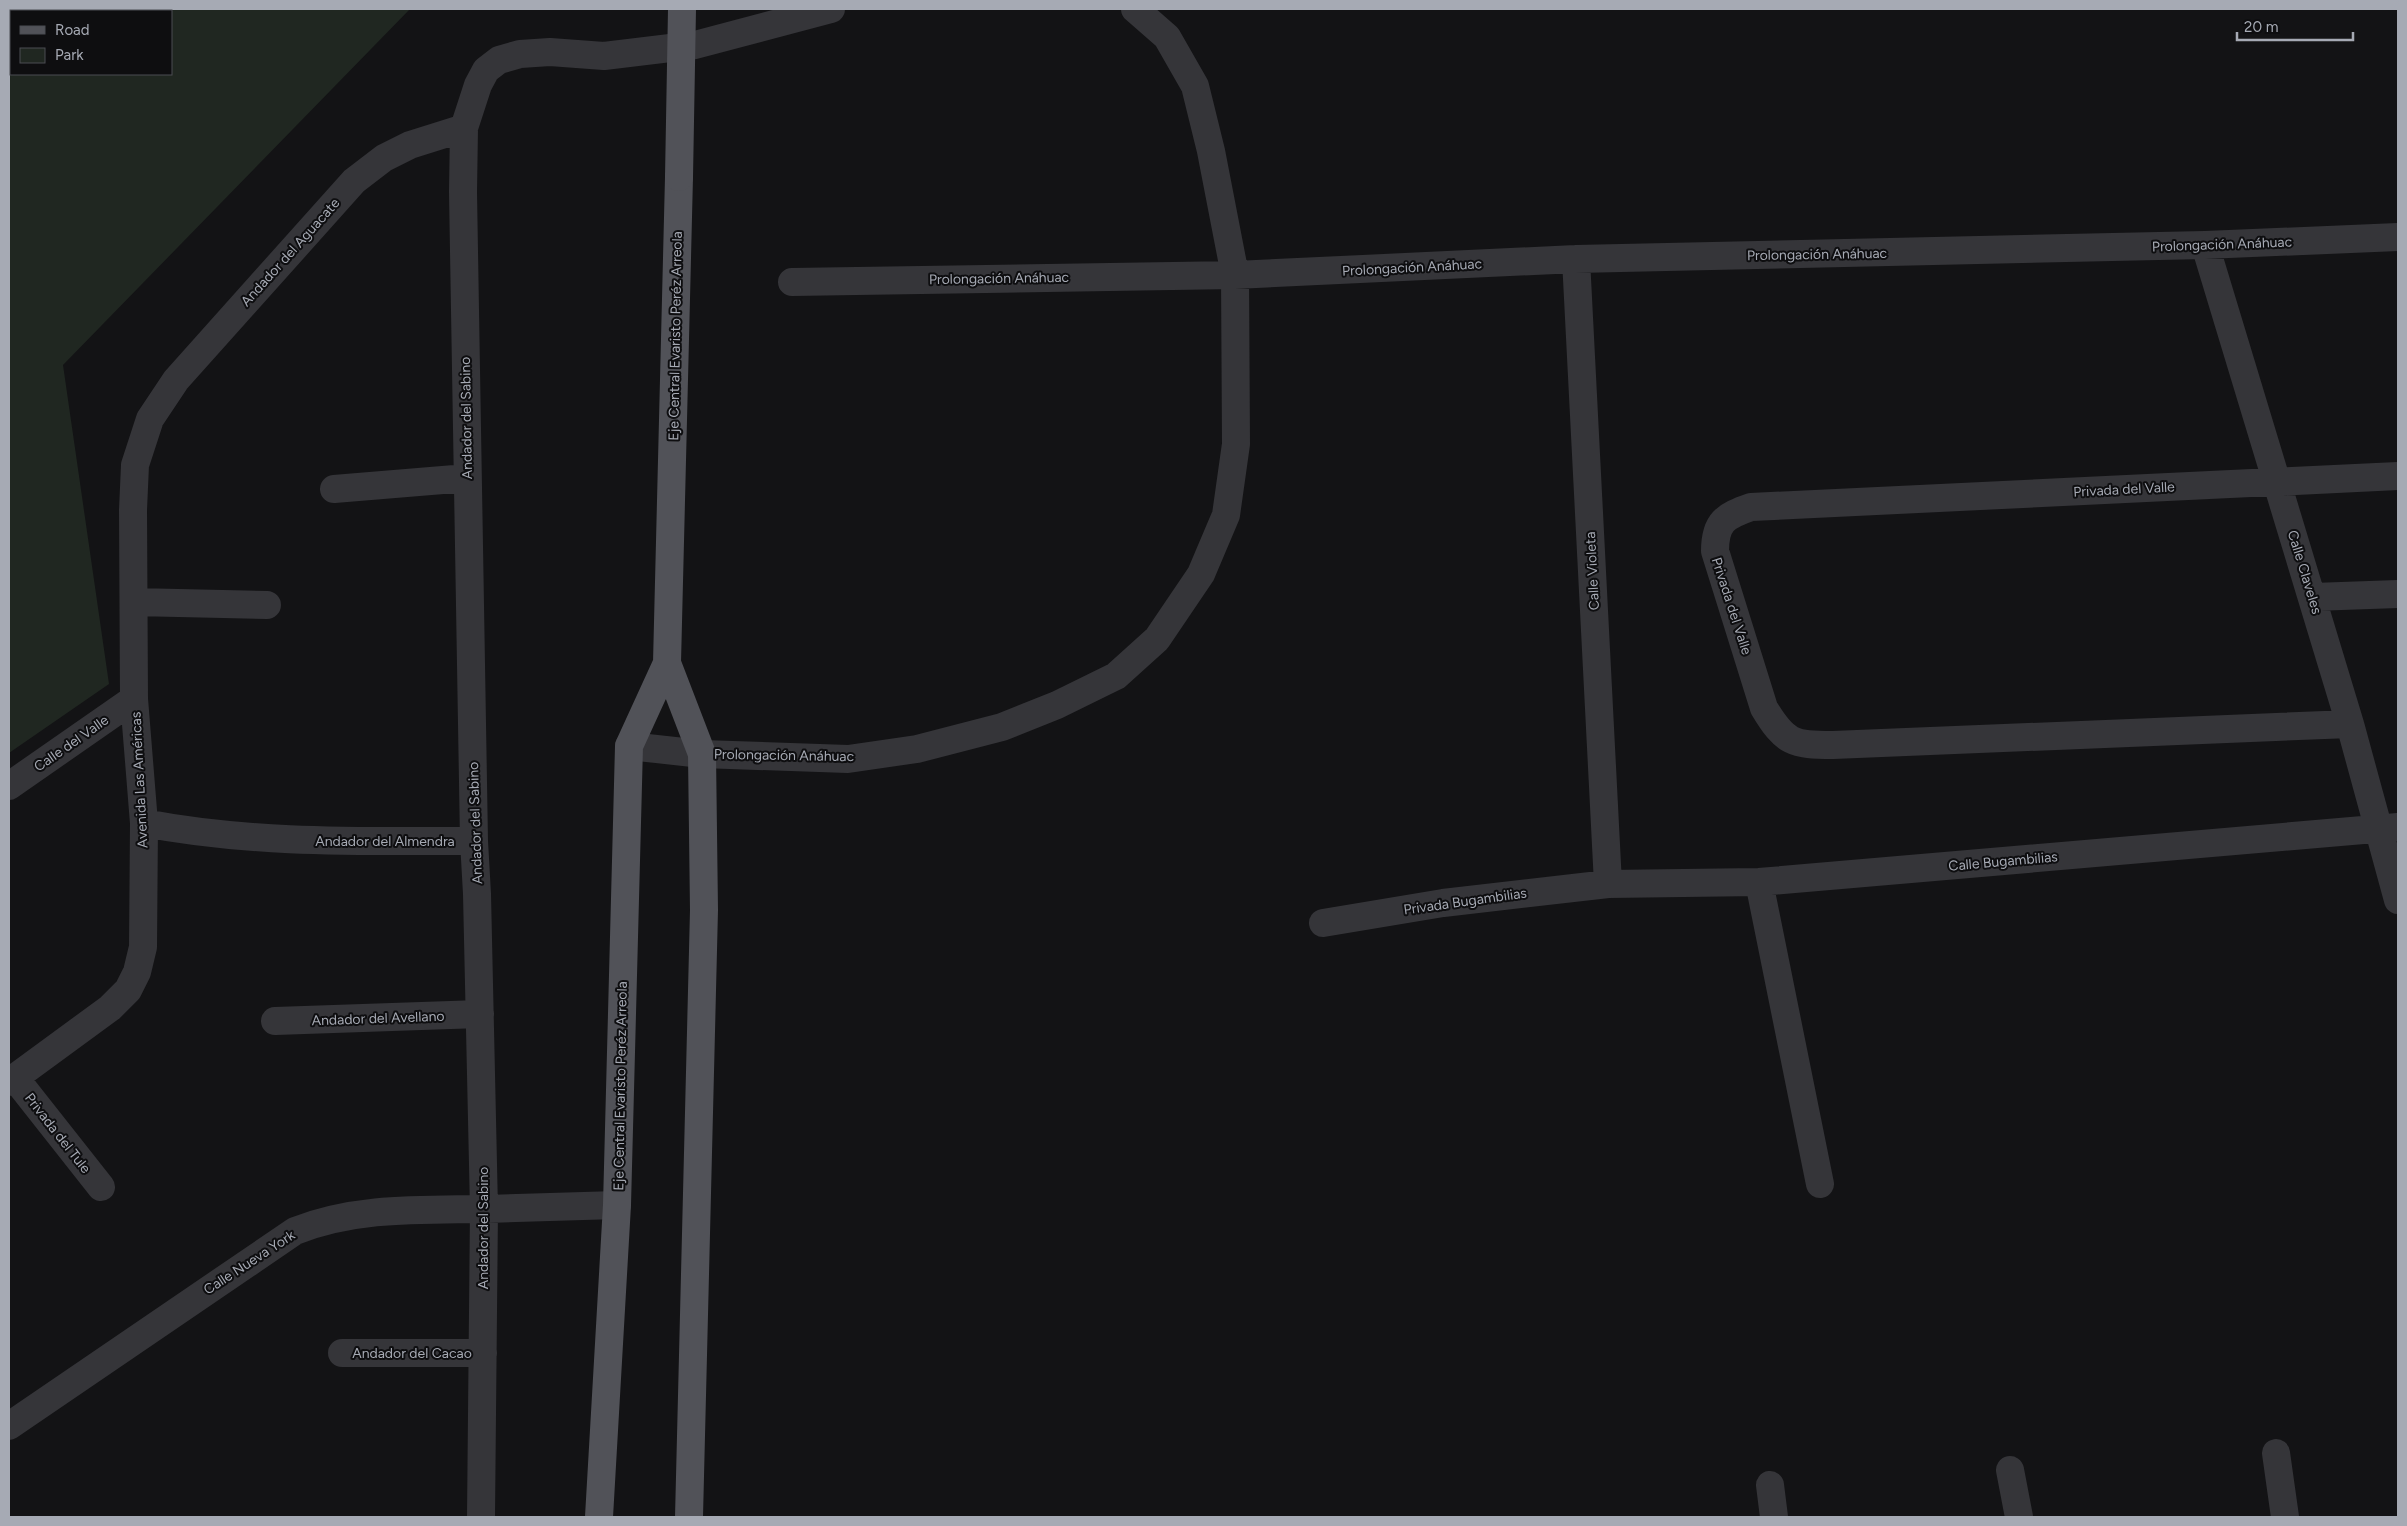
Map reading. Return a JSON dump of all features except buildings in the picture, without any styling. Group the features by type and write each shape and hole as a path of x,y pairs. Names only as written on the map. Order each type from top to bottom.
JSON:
{"main road":[{"name":"Eje Central Evaristo Peréz Arreola","path":"682,9 667,663 702,754 704,910 689,1517"},
{"name":"Eje Central Evaristo Peréz Arreola","path":"600,1517 617,1205 629,746 667,663"}],"street":[{"name":"Andador del Sabino","path":"481,1517 484,1209 467,478 464,128 478,85 486,70 499,60 520,54 550,52 604,56 695,45 831,9"},
{"path":"1135,9 1167,37 1195,86 1211,151 1235,275"},
{"name":"Andador del Aguacate","path":"150,419 176,380 354,181 384,158 410,145 464,128"},
{"name":"Prolongación Anáhuac","path":"792,282 1235,275 1576,259 2205,246 2398,237"},
{"name":"Calle Claveles","path":"2205,246 2350,724 2389,828 2398,900"},
{"name":"Calle Violeta","path":"1576,259 1608,884"},
{"name":"Prolongación Anáhuac","path":"629,746 702,754 848,759 917,749 1002,727 1057,705 1116,676 1157,638 1201,574 1226,515 1236,444 1235,275"},
{"name":"Avenida Las Américas","path":"12,1080 110,1008 128,990 137,972 143,947 144,823 134,699 135,465 150,419"},
{"name":"Privada del Valle","path":"2350,724 1833,745 1809,745 1792,741 1777,730 1764,708 1715,551 1715,534 1725,520 1736,512 1751,508 2398,476"},
{"path":"334,489 467,478"},
{"path":"2313,597 2398,594"},
{"path":"134,602 267,605"},
{"name":"Calle del Valle","path":"9,786 134,699"},
{"name":"Andador del Almendra","path":"144,823 212,834 296,841 474,841"},
{"name":"Calle Bugambilias","path":"1608,884 1759,882 2389,828"},
{"path":"1759,882 1820,1184"},
{"name":"Privada Bugambilias","path":"1323,922 1444,903 1608,884"},
{"name":"Andador del Avellano","path":"275,1021 480,1014"},
{"name":"Privada del Tule","path":"12,1080 100,1187"},
{"name":"Calle Nueva York","path":"9,1426 295,1231 321,1221 363,1212 407,1209 617,1205"},
{"name":"Andador del Cacao","path":"342,1352 483,1353"},
{"path":"2276,1453 2285,1517"},
{"path":"2010,1470 2019,1517"},
{"path":"1770,1485 1774,1517"}],"green space":[{"path":"9,9 410,9 63,365 109,684 9,753"}],"shaded area":[{"path":"9,9 103,9 10,10 9,50"}]}
